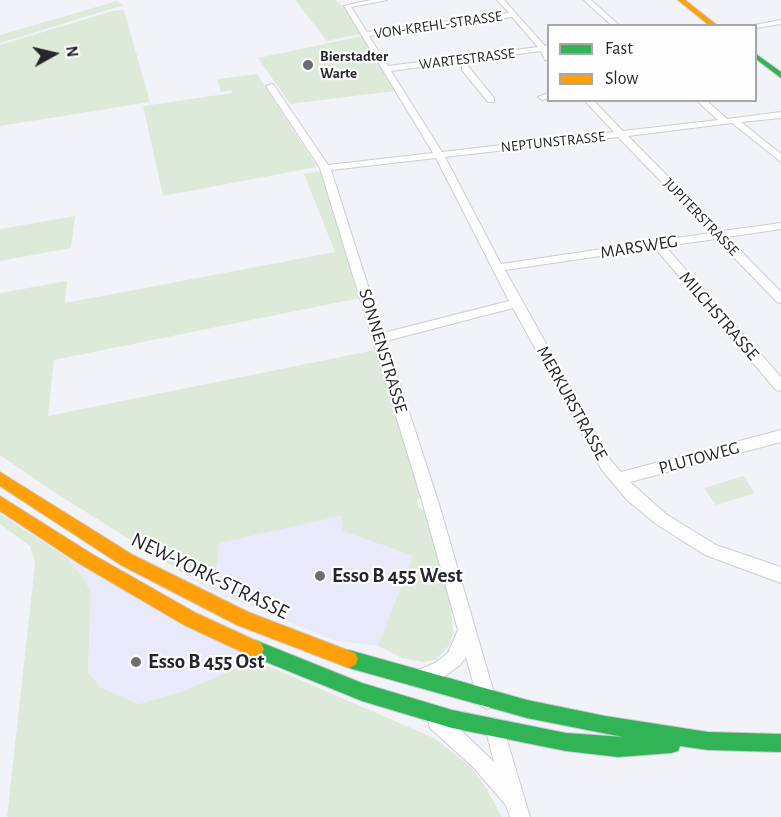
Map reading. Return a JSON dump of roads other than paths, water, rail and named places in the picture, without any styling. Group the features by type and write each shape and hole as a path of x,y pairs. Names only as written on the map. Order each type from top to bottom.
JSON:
{"main road":[{"path":"681,0 712,24"},
{"path":"757,58 781,76"},
{"name":"NEW-YORK-STRASSE","path":"0,478 126,560 243,619 334,655 536,711 708,741"},
{"path":"0,503 86,559 190,619 246,645 362,692 426,712 495,729 566,742 618,747 708,741 781,743"}],"street":[{"name":"MERKURSTRASSE","path":"384,0 347,6 439,155 497,268 601,457 632,495 661,519 711,550 781,575"},
{"path":"500,0 547,53"},
{"path":"587,0 615,24"},
{"name":"VON-KREHL-STRASSE","path":"363,35 513,15"},
{"path":"757,25 781,22"},
{"name":"WARTESTRASSE","path":"390,78 465,68 547,53"},
{"name":"WARTESTRASSE","path":"385,69 547,53"},
{"name":"WARTESTRASSE","path":"465,68 491,100"},
{"name":"SONNENSTRASSE","path":"270,86 325,168 467,629 518,809"},
{"name":"JUPITERSTRASSE","path":"590,102 781,300"},
{"path":"703,102 781,159"},
{"name":"NEPTUNSTRASSE","path":"325,168 781,115"},
{"name":"MARSWEG","path":"497,268 781,226"},
{"name":"MILCHSTRASSE","path":"658,245 781,386"},
{"path":"379,338 516,303"},
{"name":"PLUTOWEG","path":"617,479 781,436"},
{"path":"417,679 447,666 460,650 467,629"},
{"path":"426,712 479,759 518,809"}],"place":[{"name":"Bierstadter Warte","path":"308,65"},
{"name":"Esso B 455 West","path":"320,576"},
{"name":"Esso B 455 Ost","path":"136,662"}]}
